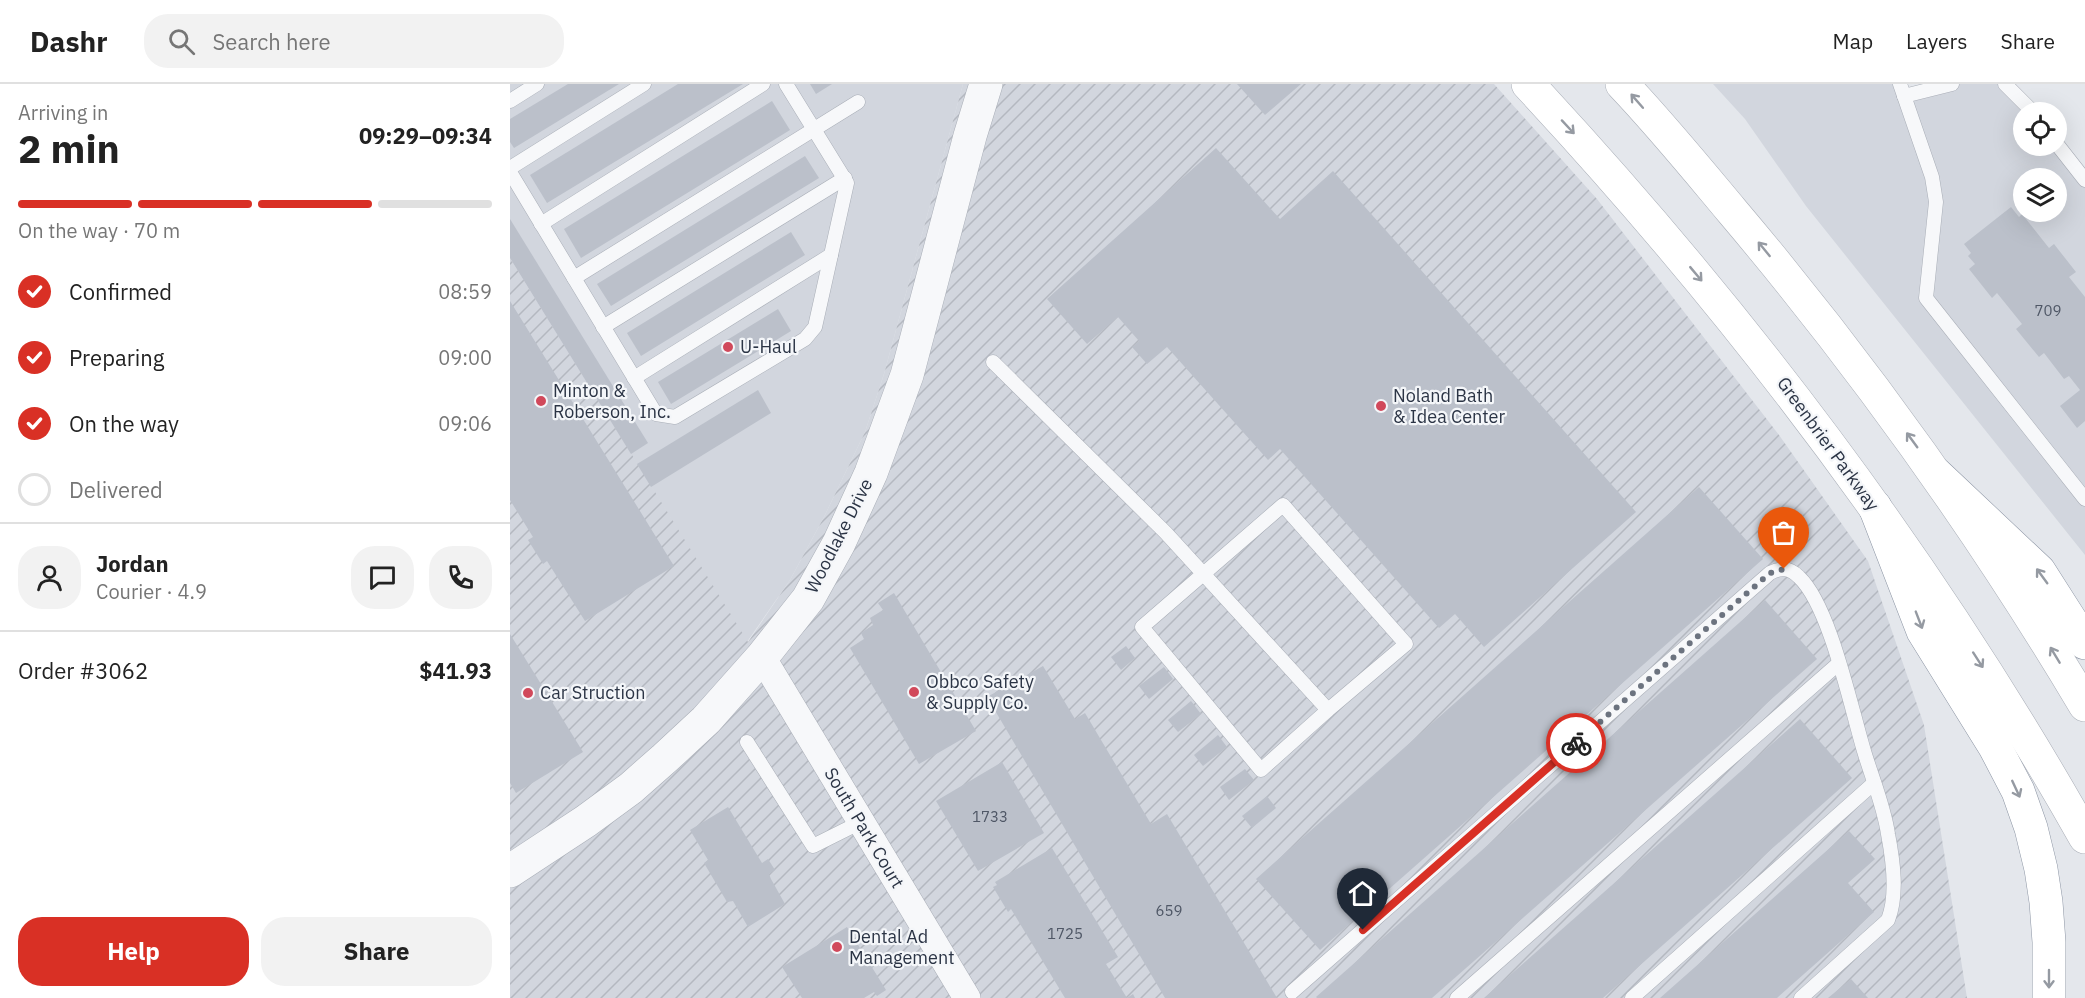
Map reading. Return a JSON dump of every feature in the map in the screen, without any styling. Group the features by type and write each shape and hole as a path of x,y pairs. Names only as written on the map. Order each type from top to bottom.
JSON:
{"main road":[{"name":"Greenbrier Parkway","path":"1528,84 1636,203 1773,369 1875,507 1953,620 2009,708 2085,837"},
{"path":"1622,84 1762,247 1858,367 1936,474 2034,619 2085,705"},
{"path":"1936,474 2039,572 2085,643"},
{"path":"1875,507 1923,631 1995,747 2018,791 2031,828 2046,902 2049,998"}],"street":[{"name":"Woodlake Drive","path":"510,871 586,822 631,788 706,720 762,657 808,598 839,543 871,473 907,375 967,145 986,84"},
{"name":"South Park Court","path":"762,657 967,998"}],"lane":[{"path":"510,101 537,84"},
{"path":"644,84 510,170 656,414 675,417 805,339 815,327 847,183 786,84"},
{"path":"541,224 763,84"},
{"path":"1952,84 1902,90 1932,177 1936,202 1926,298 2085,499"},
{"path":"2005,84 2023,102"},
{"path":"574,278 858,102"},
{"path":"2066,156 2085,180"},
{"path":"603,327 845,178"},
{"path":"633,378 831,255"},
{"path":"993,362 1166,533 1328,710"},
{"path":"1283,505 1406,644 1328,710 1261,770 1142,627 1283,505"},
{"path":"1292,992 1770,573 1784,569 1800,578 1826,621 1888,833 1893,883 1893,908 1888,920 1801,998"},
{"path":"1456,998 1838,663"},
{"path":"747,742 813,846 861,822"},
{"path":"1632,998 1874,783"}],"shaded area":[{"name":"U-Haul","path":"510,84 963,84 884,374 865,432 824,517 790,580 747,642 510,258"},
{"path":"963,84 1494,84 1597,199 1779,435 1868,561 1924,725 1967,998 510,998 510,258 748,642 790,580 824,517 865,432 884,374"},
{"path":"1713,84 1900,84 1904,95 1952,84 2005,84 2020,102 2013,102 2013,156 2063,156 2085,182 2085,555 1806,206 1745,119"}],"building":[{"path":"568,84 619,84 514,148 510,142 510,119"},
{"path":"678,84 743,84 547,203 530,175"},
{"path":"810,84 832,84 816,94"},
{"path":"1237,84 1301,84 1265,115"},
{"path":"772,101 790,130 581,258 564,229"},
{"name":"Noland Bath & Idea Center","path":"1216,148 1280,219 1333,171 1636,512 1484,647 1455,614 1439,628 1280,449 1268,460 1167,347 1147,364 1132,347 1139,341 1118,317 1087,344 1047,299"},
{"path":"805,156 819,178 611,306 597,284"},
{"path":"2011,207 2013,222 2028,222 2049,248 2054,244 2076,272 2069,277 2085,297 2085,421 2077,428 2060,406 2080,390 2069,376 2064,379 2044,353 2039,357 2016,329 2022,324 1997,293 1992,298 1969,269 1975,264 1968,256 1971,253 1964,244"},
{"path":"510,219 648,443 631,454 510,258"},
{"path":"791,232 805,255 641,356 627,333"},
{"name":"Minton & Roberson, Inc.","path":"510,301 674,566 585,621 547,561 543,564 528,540 533,537 510,500"},
{"path":"778,309 791,331 671,404 658,382"},
{"path":"758,390 771,413 651,487 637,464"},
{"path":"1699,487 1763,559 1320,950 1256,879"},
{"name":"Obbco Safety & Supply Co.","path":"894,593 976,731 919,764 850,648 864,639 861,633 873,625 870,618 883,610 878,603"},
{"path":"1765,600 1817,659 1432,998 1316,997"},
{"name":"Car Struction","path":"510,634 583,752 516,793 510,783"},
{"path":"1126,646 1135,658 1121,670 1111,657"},
{"path":"1043,666 1075,719 1085,713 1151,824 1167,814 1277,998 1165,998 987,697"},
{"path":"1164,667 1173,679 1149,699 1139,686"},
{"path":"1191,701 1201,714 1178,732 1168,720"},
{"path":"1800,719 1852,778 1603,998 1484,998"},
{"path":"1218,735 1227,747 1203,766 1194,755"},
{"path":"1002,762 1044,833 978,871 936,801"},
{"path":"1245,769 1254,780 1229,800 1220,787"},
{"path":"1267,796 1276,808 1252,828 1242,816"},
{"path":"728,807 762,863 768,859 775,870 769,874 785,904 748,927 733,901 727,902 704,863 708,860 690,830"},
{"path":"1849,831 1875,859 1848,883 1874,912 1777,998 1660,998"},
{"path":"1052,848 1118,957 1106,964 1127,998 1065,998 1011,909 1008,912 993,887 997,885 995,882"},
{"name":"Dental Ad Management","path":"847,927 886,990 877,996 874,992 864,998 802,998 782,967"},
{"path":"1851,979 1868,998 1828,998"}],"way so far":[{"path":"1576,743 1770,573 1784,569"}],"place":[{"name":"U-Haul","path":"728,347"},
{"name":"Minton & Roberson, Inc.","path":"541,401"},
{"name":"Noland Bath & Idea Center","path":"1381,406"},
{"name":"Obbco Safety & Supply Co.","path":"914,692"},
{"name":"Car Struction","path":"528,693"},
{"name":"Dental Ad Management","path":"837,947"}],"route":[{"path":"1363,930 1576,743"}]}
